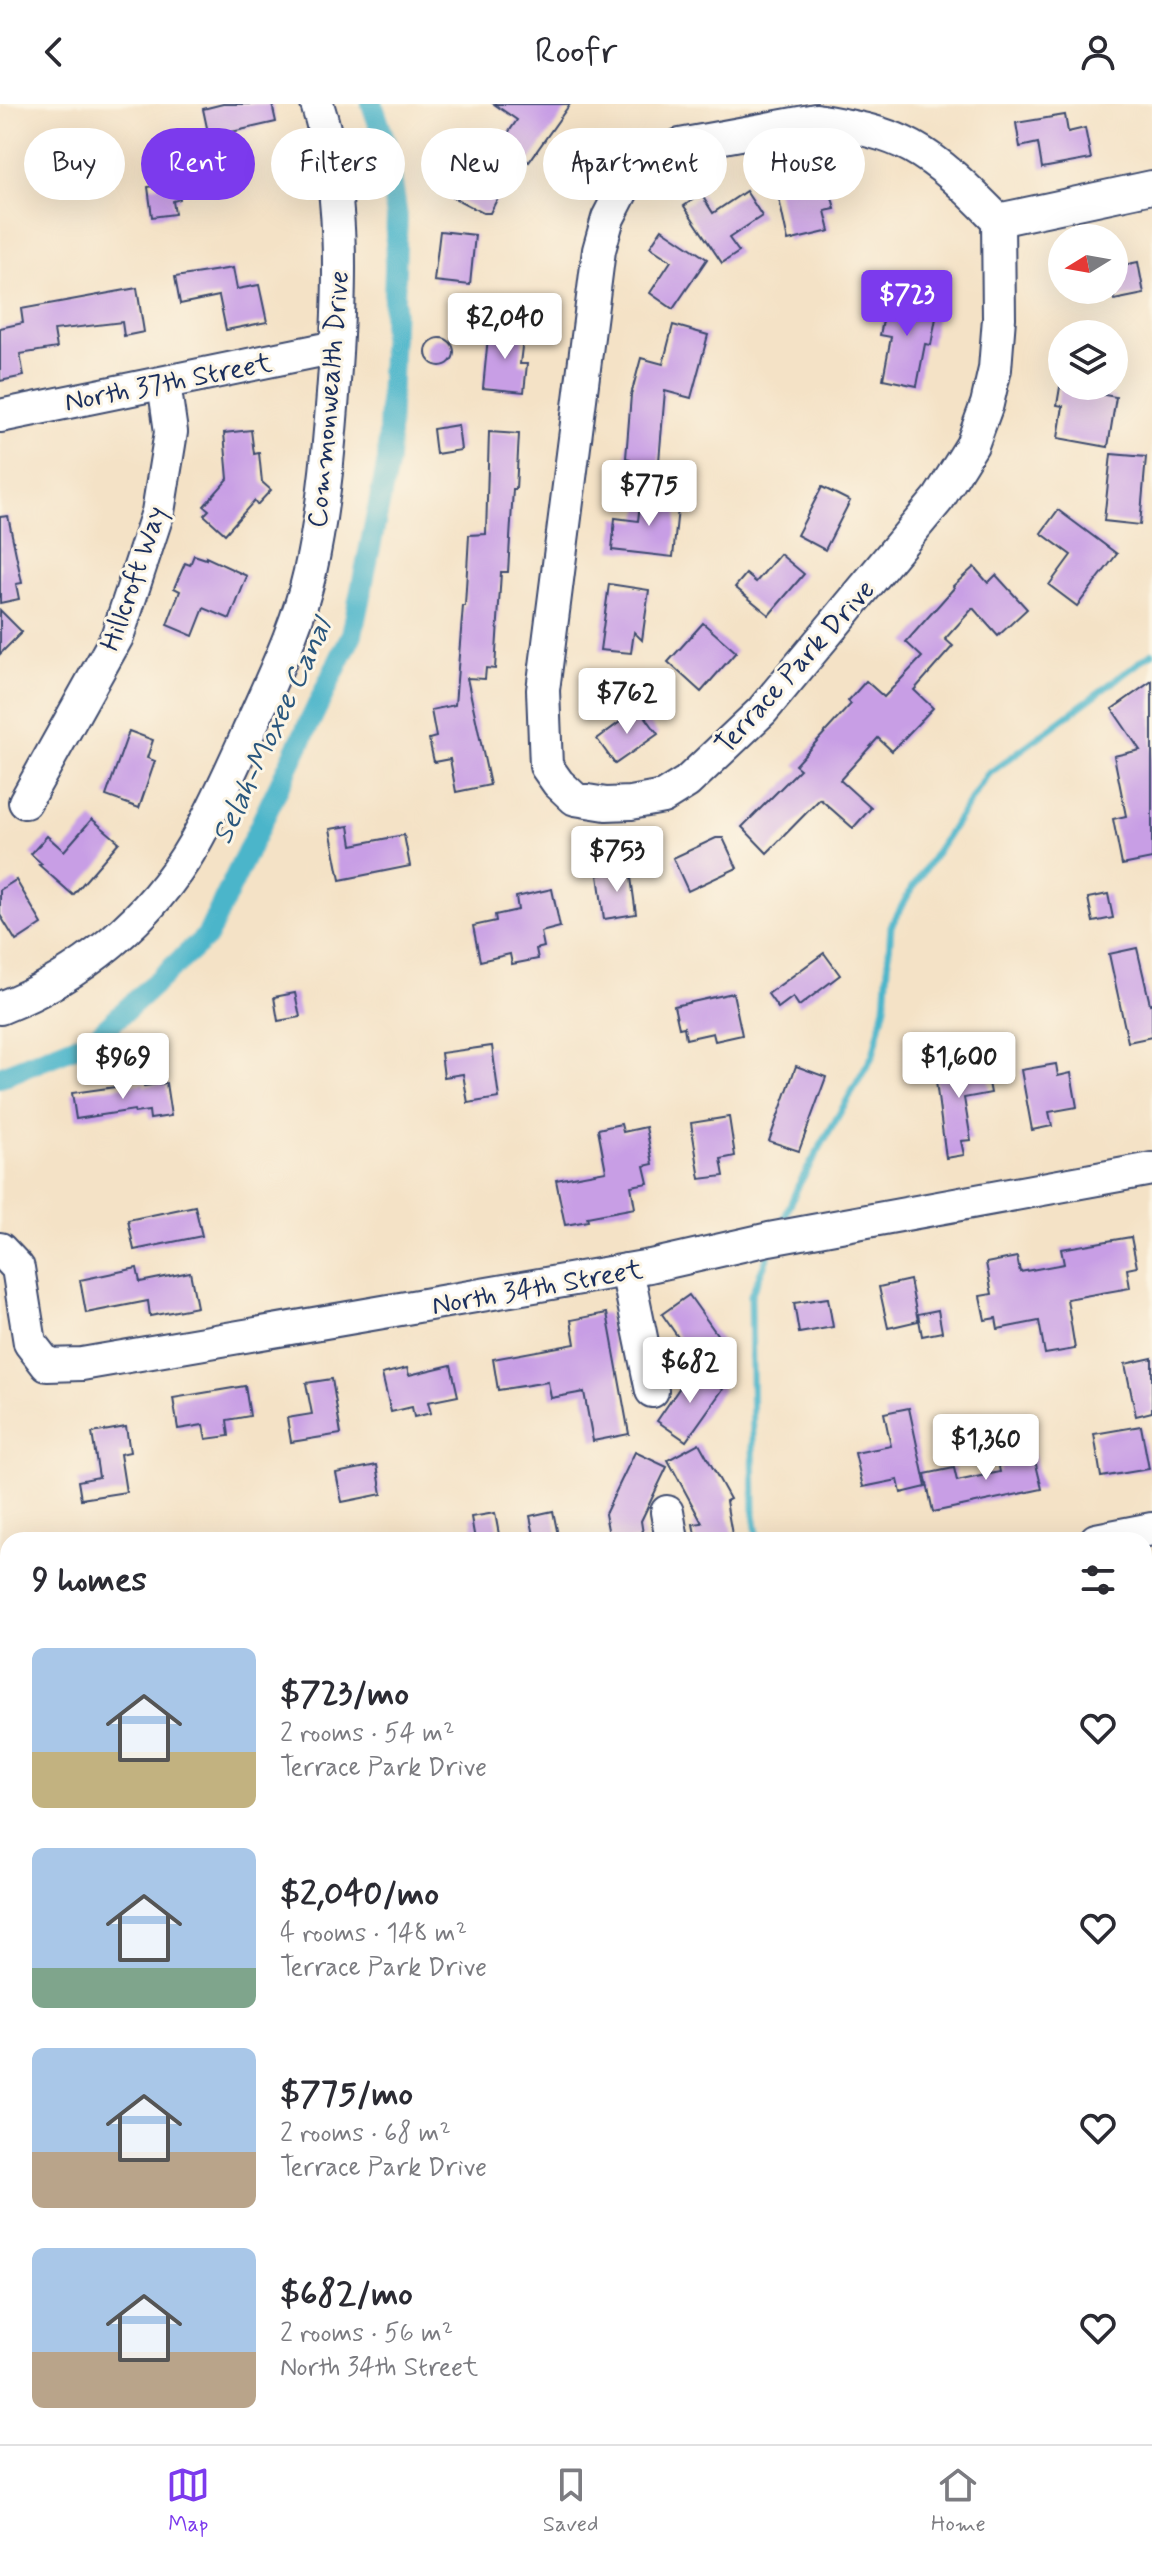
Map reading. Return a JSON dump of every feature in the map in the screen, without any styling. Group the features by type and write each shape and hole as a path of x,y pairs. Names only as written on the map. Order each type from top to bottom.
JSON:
{"street":[{"name":"Commonwealth Drive","path":"0,1008 37,994 123,933 163,890 193,845 220,793 286,649 309,574 324,502 336,347 339,264 334,187 324,126 317,104"},
{"name":"Terrace Park Drive","path":"816,120 864,129 912,147 954,177 998,220 999,318 995,369 987,404 972,445 939,498 762,711 687,782 663,797 631,803 606,804 575,799 546,766 543,690 599,250 608,218 625,185 652,161 680,145 816,120"},
{"path":"998,220 1152,187"},
{"name":"North 37th Street","path":"0,416 336,347"},
{"name":"Hillcroft Way","path":"25,802 117,637 158,512 171,432 164,383"},
{"name":"North 34th Street","path":"0,1249 18,1268 30,1343 47,1365 82,1364 627,1270 769,1239 1152,1169"},
{"path":"627,1270 652,1391"}],"building":[{"path":"223,104 272,104 276,122 249,128 207,128 203,109"},
{"path":"494,104 570,104 553,128 543,128 543,142 529,162 527,128 511,128 517,120"},
{"path":"1065,115 1068,132 1085,128 1091,159 1042,168 1038,143 1020,147 1016,123"},
{"path":"743,193 743,200 752,200 762,216 729,238 739,252 722,263 684,206 692,200 705,200 713,213"},
{"path":"150,200 176,200 173,201 175,214 152,217"},
{"path":"458,200 497,200 490,213 483,213"},
{"path":"779,200 833,200 835,209 825,211 830,231 788,241"},
{"path":"662,229 707,259 673,309 650,293 671,261 650,247"},
{"path":"440,231 475,235 470,285 434,281"},
{"path":"1138,262 1144,294 1128,297 1128,264"},
{"path":"233,268 237,289 259,285 267,322 226,330 219,296 180,304 175,277"},
{"path":"137,288 144,332 124,336 122,322 54,330 57,348 20,354 24,376 0,381 0,328 23,323 21,309"},
{"path":"888,297 938,307 931,345 925,344 917,386 883,379 891,337 880,335"},
{"path":"673,325 708,335 691,398 665,391 658,473 629,470 630,459 626,458 631,395 641,358 663,364"},
{"path":"489,327 524,330 520,364 527,364 524,392 483,388"},
{"path":"440,338 450,342 454,352 450,362 440,366 430,362 426,352 430,342"},
{"path":"1058,400 1116,400 1108,447 1058,438 1063,406 1057,405"},
{"path":"458,425 461,450 436,454 433,429"},
{"path":"251,430 254,454 259,453 262,482 271,490 257,505 254,501 225,534 204,515 209,510 204,506 228,479 224,433"},
{"path":"489,432 519,434 508,572 501,572 495,669 486,668 485,679 467,678 490,785 456,792 450,759 434,762 429,739 436,737 431,710 455,705 469,535 486,534"},
{"path":"1111,454 1146,457 1140,525 1104,521"},
{"path":"822,487 850,501 825,550 797,535"},
{"path":"641,495 679,499 673,557 612,550 615,518 638,521"},
{"path":"1058,510 1117,554 1077,606 1049,585 1071,555 1041,533"},
{"path":"8,516 22,583 16,584 19,599 0,603 0,517"},
{"path":"780,554 804,574 769,615 735,587 746,574 756,582"},
{"path":"194,555 206,557 247,576 230,619 204,608 193,636 167,625 180,591 174,588 185,563 190,565"},
{"path":"974,567 988,583 996,575 1027,609 998,636 973,608 945,639 953,646 914,690 933,708 892,751 878,738 840,780 871,808 853,828 820,799 767,853 742,827 800,769 795,765 851,704 848,701 866,681 884,697 922,657 906,642 953,586"},
{"path":"609,584 649,590 642,640 634,632 631,653 600,650"},
{"path":"0,610 22,632 0,654"},
{"path":"703,623 736,652 701,692 668,662"},
{"path":"1152,681 1152,859 1122,865 1113,819 1126,816 1114,756 1140,750 1112,709"},
{"path":"639,708 658,734 615,764 597,739"},
{"path":"129,731 153,740 147,758 155,761 139,808 106,796"},
{"path":"92,819 119,842 73,895 31,854 47,836 64,851"},
{"path":"349,826 352,845 404,835 410,866 340,880 330,829"},
{"path":"716,838 723,838 737,868 688,891 673,858"},
{"path":"630,870 636,914 604,919 598,875"},
{"path":"16,880 42,924 16,941 0,915 0,890"},
{"path":"552,889 560,927 541,932 544,947 536,949 538,959 512,964 510,954 480,961 473,926 496,921 495,915 518,910 516,897"},
{"path":"1108,894 1113,918 1093,922 1088,898"},
{"path":"1137,948 1152,1003 1152,1037 1128,1042 1109,954"},
{"path":"824,953 840,975 799,1006 793,997 778,1008 768,994"},
{"path":"295,993 300,1017 278,1021 274,997"},
{"path":"733,993 742,1035 715,1041 713,1033 686,1039 684,1027 679,1028 674,1006"},
{"path":"492,1046 499,1098 468,1103 463,1074 444,1077 441,1053"},
{"path":"984,1057 991,1093 964,1098 971,1140 961,1141 964,1155 946,1158 935,1074 949,1071 948,1064"},
{"path":"1056,1064 1058,1076 1071,1073 1077,1107 1049,1112 1052,1126 1032,1130 1021,1070"},
{"path":"796,1066 826,1077 799,1151 769,1141"},
{"path":"144,1083 144,1086 166,1083 171,1116 150,1119 149,1111 135,1113 134,1110 76,1119 72,1093"},
{"path":"729,1117 735,1156 721,1159 724,1176 700,1179 691,1123"},
{"path":"621,1124 623,1132 646,1127 653,1164 644,1166 648,1183 631,1186 635,1208 587,1217 588,1221 565,1225 556,1180 606,1171 598,1129"},
{"path":"195,1206 202,1236 134,1250 128,1220"},
{"path":"1131,1237 1137,1267 1127,1269 1130,1288 1067,1299 1075,1349 1045,1354 1039,1321 998,1329 996,1318 985,1320 980,1296 992,1294 986,1263 1017,1257 1020,1272 1064,1264 1061,1249"},
{"path":"137,1268 140,1282 190,1272 197,1307 150,1316 148,1301 86,1313 80,1280"},
{"path":"910,1280 918,1321 888,1328 879,1287"},
{"path":"689,1295 726,1347 698,1366 662,1314"},
{"path":"828,1298 833,1327 799,1333 794,1303"},
{"path":"938,1310 942,1332 922,1336 918,1314"},
{"path":"607,1313 629,1434 593,1441 584,1392 551,1398 548,1382 498,1390 493,1359 575,1344 571,1320"},
{"path":"1152,1358 1152,1412 1136,1416 1125,1364"},
{"path":"451,1365 458,1396 428,1402 431,1413 414,1417 412,1407 391,1412 382,1374 407,1368 409,1375"},
{"path":"693,1368 723,1389 686,1441 657,1421"},
{"path":"332,1379 341,1434 291,1442 287,1418 312,1414 306,1383"},
{"path":"245,1386 250,1416 227,1420 229,1436 206,1439 203,1425 178,1429 173,1398"},
{"path":"909,1408 926,1487 901,1493 898,1480 863,1487 855,1453 891,1446 884,1413"},
{"path":"1141,1426 1149,1469 1101,1477 1094,1434"},
{"path":"126,1427 130,1452 120,1454 126,1492 81,1499 78,1481 99,1477 92,1433"},
{"path":"699,1443 730,1499 726,1501 732,1532 694,1532 693,1524 702,1523 668,1460"},
{"path":"1031,1444 1042,1489 933,1512 925,1474 954,1468 957,1481 1000,1472 996,1453"},
{"path":"635,1452 667,1467 641,1521 643,1532 608,1532 605,1514"},
{"path":"377,1465 382,1494 342,1502 336,1473"},
{"path":"553,1511 557,1532 533,1532 530,1516"},
{"path":"495,1513 499,1532 474,1532 471,1517"}],"waterway":[{"name":"Selah-Moxee Canal","path":"0,1077 94,1039 207,936 352,634 388,461 397,217 387,148 372,104"},
{"path":"784,1219 798,1186 873,1055 885,1006 891,926 908,895 987,775 1152,653"},
{"path":"757,1532 751,1295 768,1256"}]}
